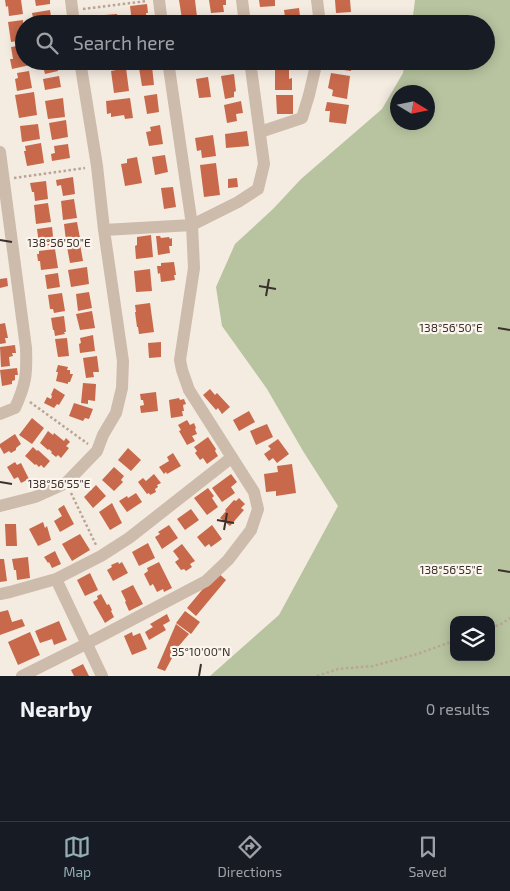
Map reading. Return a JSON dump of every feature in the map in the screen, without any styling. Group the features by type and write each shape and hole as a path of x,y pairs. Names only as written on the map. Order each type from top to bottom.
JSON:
{"street":[{"path":"159,0 161,15"},
{"path":"242,0 244,15"},
{"path":"317,0 319,15"},
{"path":"0,506 35,497 66,483 97,451 103,435 116,413 122,388 123,361 104,230 97,166 81,70"},
{"path":"22,676 206,581 228,560 251,530 258,510 254,492 189,390 182,370 180,360 194,268 192,225 169,70"},
{"path":"104,230 192,225 238,202 258,188 264,164 251,70"},
{"path":"260,132 302,118 315,70"},
{"path":"0,152 26,348 27,370 21,396 15,408 0,414"},
{"path":"0,594 56,579 101,556 129,538 232,458"},
{"path":"56,579 102,676"}],"path":[{"path":"71,5 154,0"},
{"path":"4,180 97,166"},
{"path":"21,396 97,451"},
{"path":"66,483 101,556"},
{"path":"495,627 510,618"},
{"path":"318,676 338,669 374,666 450,642"}],"green space":[{"path":"415,0 510,0 510,676 210,676 279,615 338,506 267,389 222,326 216,287 235,244 273,209 301,179 382,109 390,95 390,130 435,130 435,85 396,85 404,70 495,70 495,15 413,15"}],"building":[{"path":"5,0 21,0 23,14 9,16 8,6 6,7"},
{"path":"35,0 50,0 50,4 36,6"},
{"path":"179,0 195,0 197,15 181,15"},
{"path":"209,0 226,0 226,5 223,5 224,12 211,13"},
{"path":"259,0 275,0 275,6 260,7"},
{"path":"335,0 350,0 351,12 336,13"},
{"path":"147,4 148,13 146,13 146,15 131,15 130,6"},
{"path":"299,8 300,15 285,15 284,10"},
{"path":"50,10 51,15 32,15 32,13"},
{"path":"15,21 15,41 11,42 8,22"},
{"path":"15,46 15,68 12,69 10,59 13,59 11,47"},
{"path":"44,70 58,70 58,71 45,74"},
{"path":"126,70 129,91 114,93 111,71"},
{"path":"139,70 152,70 154,85 142,86"},
{"path":"275,70 289,70 289,79 292,78 292,90 275,90"},
{"path":"29,71 32,88 17,91 15,79 18,78 17,73"},
{"path":"331,73 350,76 347,99 332,96 333,90 328,88"},
{"path":"234,74 236,91 234,92 234,97 225,99 221,76"},
{"path":"59,76 61,87 45,90 43,79"},
{"path":"208,77 211,97 199,98 196,79"},
{"path":"34,92 37,115 19,118 15,95"},
{"path":"157,94 159,112 147,114 144,96"},
{"path":"276,95 293,95 293,114 277,114"},
{"path":"63,98 65,117 48,119 45,101"},
{"path":"130,98 133,118 125,119 124,115 111,117 111,113 107,114 106,101"},
{"path":"241,101 243,113 236,114 237,121 227,123 224,105"},
{"path":"327,102 349,105 346,124 329,122 330,111 325,111"},
{"path":"66,120 68,137 52,140 49,123"},
{"path":"38,124 40,139 22,142 20,126"},
{"path":"160,125 163,144 149,146 146,132 151,131 150,127"},
{"path":"247,131 249,146 226,148 225,134"},
{"path":"213,135 216,156 202,158 201,150 197,151 195,138"},
{"path":"41,143 44,163 27,166 25,146"},
{"path":"68,144 70,158 52,161 51,154 55,153 54,146"},
{"path":"165,155 168,172 155,175 152,157"},
{"path":"137,157 142,183 125,186 121,164 127,163 127,159"},
{"path":"216,163 220,195 204,197 200,165"},
{"path":"73,177 75,194 63,196 61,185 57,186 56,180"},
{"path":"237,178 238,187 228,188 228,179"},
{"path":"46,181 48,199 35,201 30,183"},
{"path":"173,187 176,207 164,209 161,188"},
{"path":"74,199 77,218 63,220 61,201"},
{"path":"48,203 51,222 36,224 34,205"},
{"path":"77,222 80,238 66,241 64,224"},
{"path":"52,227 54,245 41,246 37,229"},
{"path":"151,235 153,257 136,259 135,246 137,245 137,237"},
{"path":"156,236 172,238 172,246 169,246 170,253 158,255"},
{"path":"80,244 83,261 70,263 67,247"},
{"path":"55,249 58,268 41,270 37,254 39,254 39,251"},
{"path":"174,262 175,280 161,282 157,266 161,266 161,263"},
{"path":"87,267 89,284 71,287 68,270"},
{"path":"150,269 152,291 136,292 134,271"},
{"path":"58,273 60,287 47,289 45,275"},
{"path":"7,278 8,286 0,288 0,279"},
{"path":"89,292 92,308 78,311 76,294"},
{"path":"62,293 65,311 54,313 53,309 50,309 48,295"},
{"path":"150,303 154,332 139,334 135,305"},
{"path":"92,311 95,328 80,330 76,314"},
{"path":"64,316 66,332 64,332 65,334 55,336 51,318"},
{"path":"5,323 8,338 5,338 6,343 0,344 0,324"},
{"path":"93,335 95,351 80,353 80,338"},
{"path":"67,338 69,356 58,357 55,339"},
{"path":"161,342 161,357 149,358 148,343"},
{"path":"15,345 16,353 12,353 13,356 9,357 10,366 1,367 0,347"},
{"path":"97,356 99,372 93,372 94,377 86,378 83,358"},
{"path":"58,365 68,367 67,370 70,370 70,374 73,374 68,384 56,381"},
{"path":"17,368 18,375 15,375 15,380 12,381 12,384 2,386 0,370"},
{"path":"83,383 96,384 95,401 88,400 88,404 81,403"},
{"path":"54,388 65,395 59,405 57,404 54,408 44,403 47,397 51,399"},
{"path":"210,389 215,395 217,393 230,407 222,414 203,395"},
{"path":"156,392 158,411 141,413 140,406 144,405 140,394"},
{"path":"179,398 180,400 184,399 186,404 183,405 183,416 171,418 169,400"},
{"path":"74,403 93,409 89,419 85,418 83,421 69,416"},
{"path":"249,411 255,422 239,431 233,420"},
{"path":"32,418 44,428 32,444 19,435"},
{"path":"187,420 190,425 194,423 197,434 192,436 195,441 187,445 179,431 181,430 178,425"},
{"path":"267,424 273,437 256,445 250,431"},
{"path":"48,431 64,441 66,438 70,442 66,446 69,448 61,458 58,455 56,457 40,443"},
{"path":"15,434 21,444 11,453 9,451 4,454 0,444"},
{"path":"208,437 218,456 207,464 203,458 200,460 195,453 197,451 194,447"},
{"path":"278,439 289,454 277,463 273,458 269,461 264,454 271,449 268,446"},
{"path":"33,447 50,461 44,468 41,465 39,467 35,465 25,456"},
{"path":"128,448 141,460 131,471 118,460"},
{"path":"173,453 181,466 164,474 159,467 169,461 167,457"},
{"path":"15,462 17,465 21,463 29,479 21,483 18,477 14,479 7,467"},
{"path":"292,464 296,493 276,496 276,491 266,492 264,474 278,472 277,466"},
{"path":"114,467 124,476 121,480 123,482 114,491 102,480"},
{"path":"154,474 161,483 157,485 156,492 150,495 149,493 147,494 138,482 143,478 146,481"},
{"path":"231,474 237,482 231,487 235,493 222,502 212,488"},
{"path":"96,485 106,496 93,508 84,497"},
{"path":"208,488 214,496 212,498 218,507 207,515 194,498"},
{"path":"136,493 142,502 127,512 119,501"},
{"path":"239,498 245,504 241,508 244,510 230,526 220,518 234,500 236,501"},
{"path":"112,503 122,523 110,530 99,512"},
{"path":"64,505 74,524 60,532 54,521 62,516 58,509"},
{"path":"191,509 199,520 185,530 177,519"},
{"path":"43,522 45,528 47,526 51,540 38,546 29,529"},
{"path":"5,524 16,524 17,546 6,546"},
{"path":"169,525 178,538 162,549 155,537 160,534 158,532"},
{"path":"212,525 222,539 211,547 209,544 205,547 197,537"},
{"path":"80,534 90,550 72,561 62,544"},
{"path":"148,543 155,558 139,566 132,552"},
{"path":"182,544 195,561 190,564 192,567 186,571 184,569 181,570 175,562 179,559 173,551"},
{"path":"55,551 61,564 52,568 44,557"},
{"path":"28,557 30,578 17,580 12,559"},
{"path":"0,559 4,559 7,581 0,582"},
{"path":"118,562 119,564 122,562 128,573 113,581 107,570 112,567 111,565"},
{"path":"159,562 172,588 164,592 163,589 157,592 153,584 150,586 144,574 148,571 147,568"},
{"path":"217,572 226,580 196,616 187,608"},
{"path":"90,573 98,590 85,596 77,580"},
{"path":"133,585 143,604 129,611 121,591"},
{"path":"101,594 107,605 109,604 114,617 105,623 93,602"},
{"path":"8,610 12,622 22,619 25,626 0,635 0,612"},
{"path":"185,611 200,622 191,634 176,623"},
{"path":"167,614 170,621 163,625 166,630 149,640 145,632 153,627 150,624"},
{"path":"59,621 67,640 54,645 52,639 40,643 35,631"},
{"path":"176,624 189,634 178,647 165,671 157,668"},
{"path":"30,632 40,655 18,665 8,642"},
{"path":"132,632 133,636 140,633 147,649 132,655 124,636"},
{"path":"83,664 89,676 74,676 71,670"}]}
